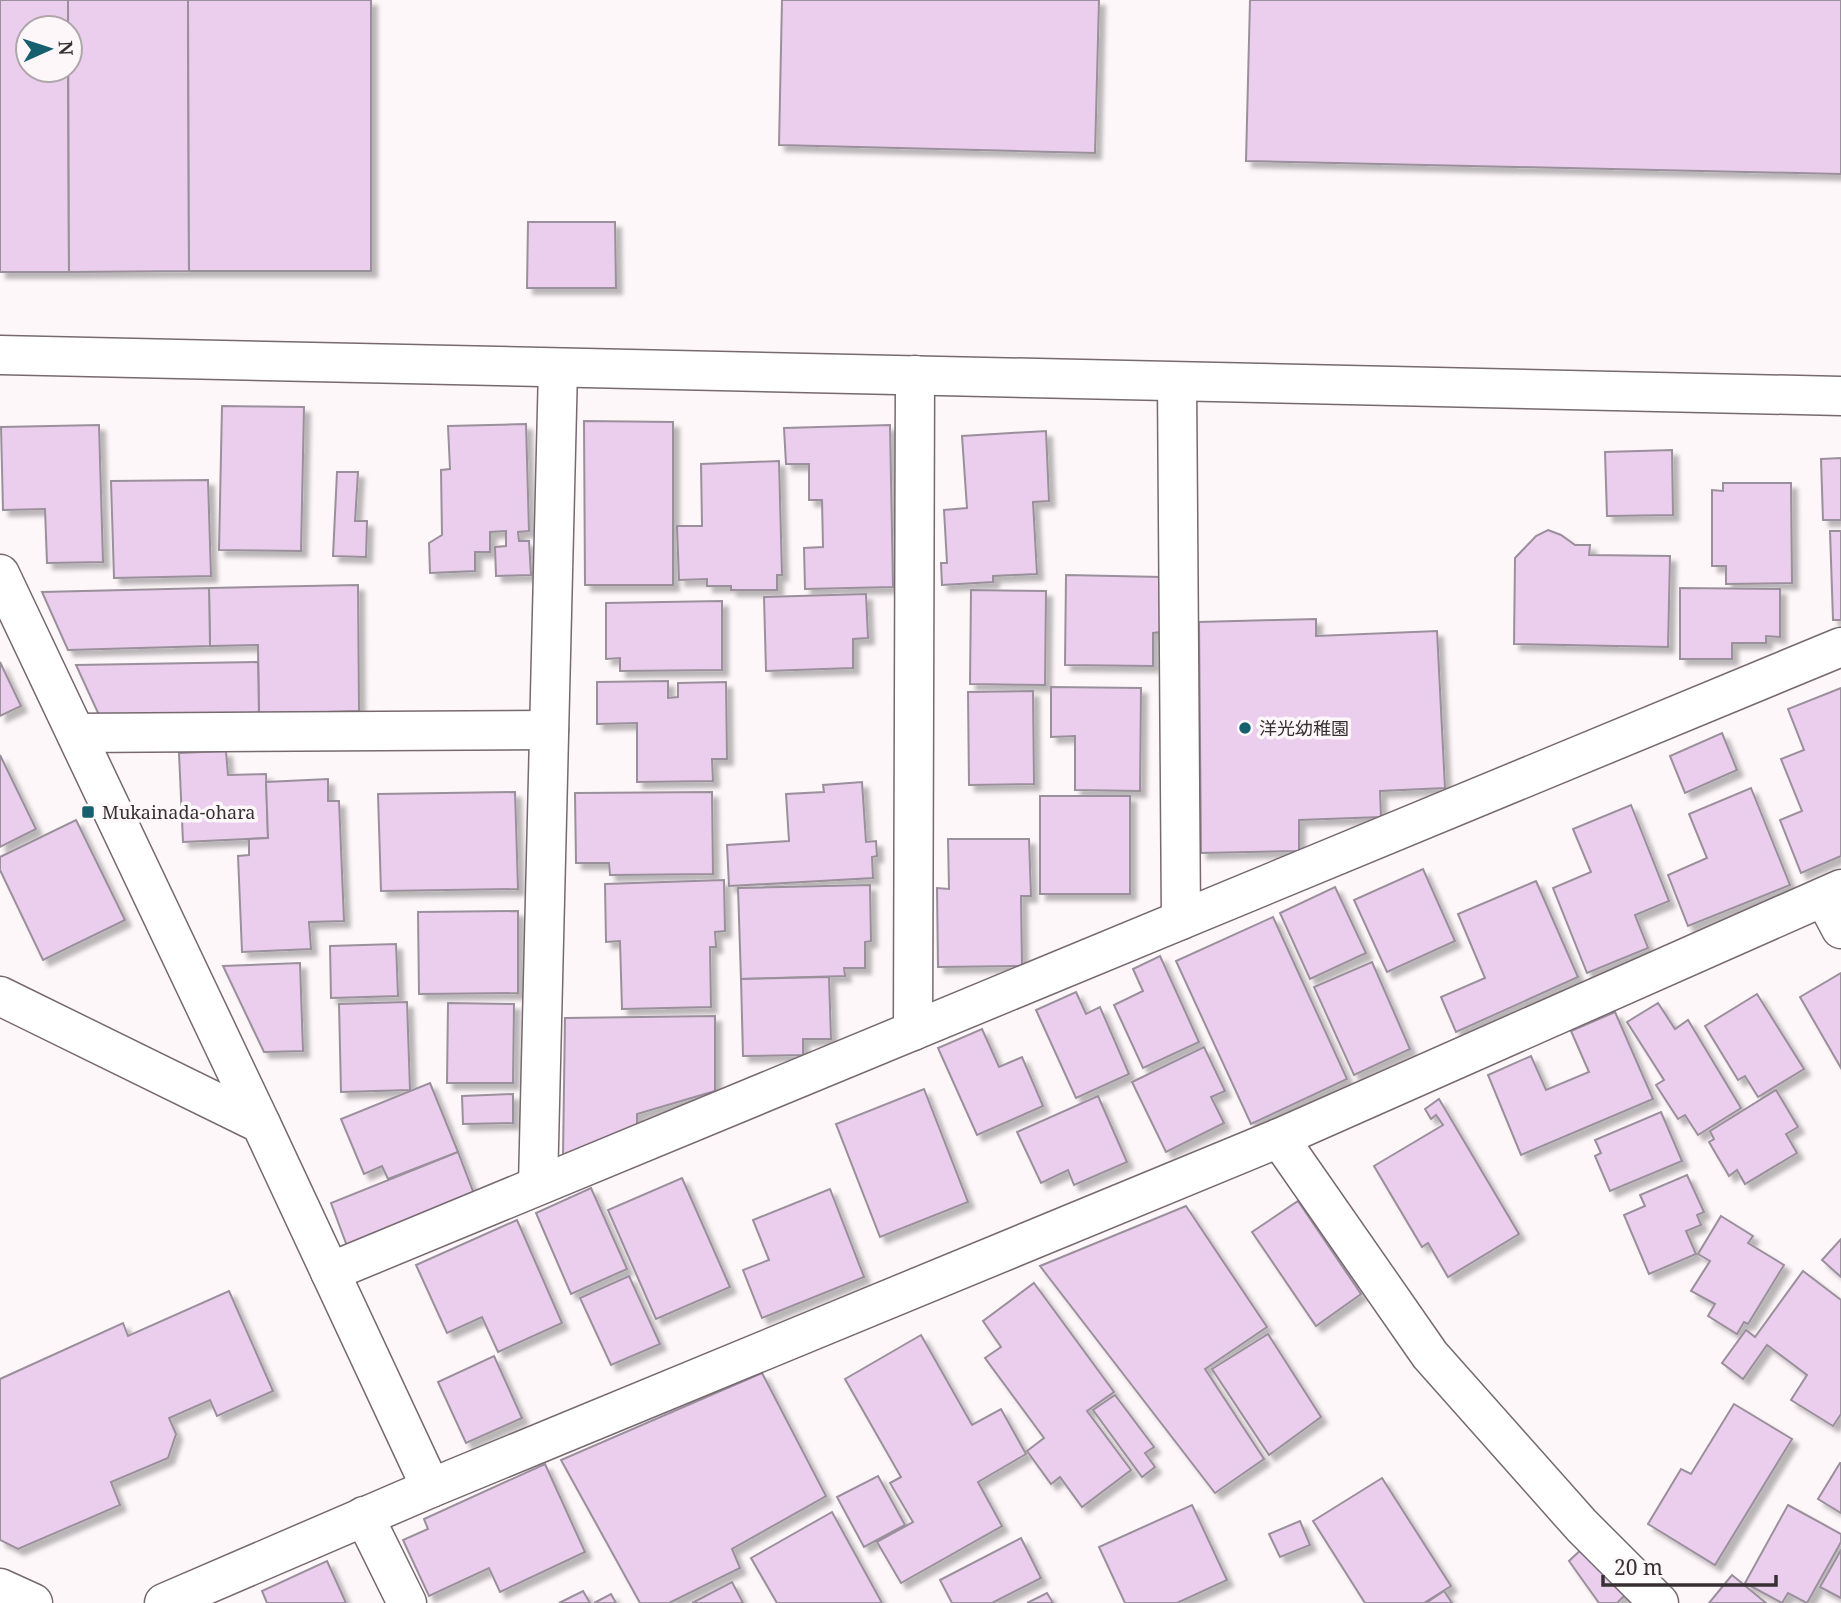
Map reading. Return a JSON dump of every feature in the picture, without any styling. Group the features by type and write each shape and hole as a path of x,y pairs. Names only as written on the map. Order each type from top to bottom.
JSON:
{"street":[{"path":"0,355 1841,396"},
{"path":"538,1185 558,368"},
{"path":"913,1031 915,376"},
{"path":"1177,382 1181,920"},
{"path":"0,574 431,1488"},
{"path":"330,1272 1841,647"},
{"path":"76,733 549,730"},
{"path":"164,1603 431,1488 1835,905"},
{"path":"0,996 261,1124"},
{"path":"1279,1138 1430,1355 1582,1526 1659,1603"},
{"path":"364,1516 407,1603"},
{"path":"0,1588 33,1603"}],"building":[{"path":"0,0 68,0 68,14 14,14 14,84 68,84 69,272 0,272"},
{"path":"68,0 188,0 189,271 69,272 68,84 84,84 84,14 68,14"},
{"path":"188,0 371,0 371,271 189,271"},
{"path":"782,0 1099,0 1095,153 779,145"},
{"path":"1250,0 1841,0 1841,174 1246,161"},
{"path":"528,222 615,222 616,288 527,288"},
{"path":"222,406 304,407 301,551 219,550"},
{"path":"584,421 673,422 673,585 585,585"},
{"path":"526,424 529,531 518,532 519,541 529,541 531,575 496,576 495,547 506,546 506,531 490,532 490,552 475,552 475,571 430,573 429,543 442,535 441,470 450,469 448,426"},
{"path":"99,425 103,562 47,563 45,509 3,510 1,427"},
{"path":"890,425 893,587 805,589 804,548 823,547 822,500 809,500 809,464 786,464 784,428"},
{"path":"1046,431 1049,501 1033,502 1037,574 993,576 993,582 942,585 941,563 947,563 944,510 967,508 962,436"},
{"path":"1672,450 1673,515 1607,516 1605,452"},
{"path":"1841,458 1841,520 1823,520 1821,459"},
{"path":"779,461 782,575 777,575 777,590 731,590 731,586 707,586 707,579 679,580 677,526 702,526 701,464"},
{"path":"337,472 358,472 355,521 367,521 366,557 333,556"},
{"path":"208,480 211,576 114,578 111,481"},
{"path":"1723,483 1791,483 1792,583 1726,584 1726,566 1712,566 1712,490 1723,491"},
{"path":"1548,530 1575,545 1590,545 1589,555 1670,556 1668,647 1514,644 1515,558 1536,536"},
{"path":"1830,531 1841,531 1841,620 1833,620"},
{"path":"1066,575 1162,577 1161,632 1153,633 1153,666 1065,665"},
{"path":"358,585 359,711 259,714 258,645 210,646 209,588"},
{"path":"209,588 210,646 68,650 42,592"},
{"path":"1680,588 1780,589 1780,637 1766,636 1766,643 1732,643 1732,659 1680,659"},
{"path":"971,590 1046,591 1045,685 970,684"},
{"path":"866,594 868,638 853,639 853,668 766,671 764,597"},
{"path":"722,601 722,670 620,671 620,658 606,659 606,603"},
{"path":"1316,619 1316,636 1437,631 1445,788 1380,791 1381,817 1299,820 1299,851 1201,853 1199,622"},
{"path":"0,662 21,706 0,716"},
{"path":"258,662 259,714 99,715 76,665"},
{"path":"668,681 668,698 678,697 678,683 726,682 727,759 712,759 713,781 637,782 637,723 597,724 597,682"},
{"path":"1051,687 1141,688 1140,791 1075,790 1075,736 1051,737"},
{"path":"1841,688 1841,856 1801,873 1780,820 1802,811 1781,759 1804,750 1788,709"},
{"path":"1033,691 1034,784 969,785 968,692"},
{"path":"1722,733 1737,770 1685,793 1670,756"},
{"path":"226,751 228,775 266,774 268,838 183,842 179,753"},
{"path":"0,755 36,829 0,847"},
{"path":"328,779 328,801 339,801 344,921 309,922 311,949 242,952 238,856 249,855 249,839 268,838 266,782"},
{"path":"862,782 866,842 876,841 877,856 872,857 873,878 729,886 727,845 789,841 786,794 824,792 823,785"},
{"path":"1751,788 1790,885 1688,926 1668,875 1707,858 1689,814"},
{"path":"515,792 518,889 381,891 378,794"},
{"path":"712,792 713,874 610,875 609,863 576,863 575,793"},
{"path":"1040,796 1130,796 1130,894 1040,894"},
{"path":"1631,805 1669,901 1635,915 1648,948 1587,973 1553,888 1591,872 1573,829"},
{"path":"76,820 125,920 43,960 0,870 0,857"},
{"path":"948,839 1029,839 1031,896 1021,896 1022,966 938,967 937,888 949,889"},
{"path":"1423,869 1455,941 1387,972 1354,900"},
{"path":"724,880 725,931 715,932 716,947 710,947 711,1007 622,1009 620,941 606,942 605,884"},
{"path":"1536,881 1578,977 1456,1032 1441,997 1485,978 1458,914"},
{"path":"870,885 871,941 865,942 865,968 844,968 845,976 741,979 738,888"},
{"path":"1335,887 1366,953 1310,979 1280,913"},
{"path":"518,911 518,993 419,994 418,912"},
{"path":"1273,917 1347,1079 1251,1124 1176,961"},
{"path":"396,944 398,996 331,998 330,946"},
{"path":"1160,956 1199,1042 1143,1068 1114,1005 1143,991 1133,969"},
{"path":"1372,962 1410,1049 1354,1075 1314,987"},
{"path":"300,963 303,1051 264,1052 223,966"},
{"path":"1841,973 1841,1068 1800,997"},
{"path":"829,977 831,1039 803,1039 803,1055 743,1056 741,979"},
{"path":"1076,992 1086,1014 1100,1007 1129,1074 1076,1098 1036,1010"},
{"path":"1757,994 1804,1069 1758,1097 1745,1076 1738,1080 1705,1026"},
{"path":"407,1002 410,1090 341,1092 339,1004"},
{"path":"448,1003 514,1004 513,1083 447,1083"},
{"path":"1658,1003 1675,1029 1688,1020 1741,1108 1698,1135 1685,1115 1678,1119 1656,1085 1664,1080 1627,1022"},
{"path":"1615,1012 1653,1099 1521,1155 1488,1075 1531,1056 1546,1090 1589,1072 1571,1031"},
{"path":"715,1016 715,1091 637,1114 637,1125 563,1155 565,1018"},
{"path":"982,1029 999,1067 1022,1057 1043,1106 977,1135 938,1048"},
{"path":"1204,1047 1225,1091 1211,1097 1224,1123 1166,1152 1132,1082"},
{"path":"430,1083 458,1152 388,1179 382,1166 364,1174 341,1119"},
{"path":"924,1089 968,1202 880,1237 836,1124"},
{"path":"1776,1090 1798,1127 1786,1134 1797,1153 1745,1184 1737,1170 1729,1176 1709,1142 1714,1139 1710,1131"},
{"path":"513,1094 513,1123 463,1124 462,1096"},
{"path":"1098,1096 1127,1162 1074,1185 1068,1170 1041,1183 1017,1132"},
{"path":"1439,1099 1519,1234 1448,1277 1428,1243 1422,1247 1374,1166 1443,1125 1436,1115 1431,1119 1425,1109"},
{"path":"1661,1112 1682,1161 1610,1191 1595,1156 1601,1153 1595,1140"},
{"path":"458,1152 474,1194 347,1246 331,1203"},
{"path":"1687,1175 1704,1212 1697,1215 1701,1225 1686,1231 1696,1254 1649,1274 1624,1215 1645,1206 1640,1195"},
{"path":"682,1178 730,1287 656,1319 608,1210"},
{"path":"591,1188 627,1269 571,1294 536,1213"},
{"path":"830,1189 864,1277 762,1318 743,1270 769,1260 753,1220"},
{"path":"1298,1201 1361,1294 1316,1326 1252,1232"},
{"path":"1186,1206 1267,1327 1205,1369 1264,1459 1215,1493 1040,1266"},
{"path":"1721,1216 1753,1236 1748,1243 1784,1265 1748,1324 1744,1322 1737,1334 1708,1316 1715,1304 1691,1291 1710,1261 1698,1254"},
{"path":"517,1220 562,1323 498,1352 482,1317 447,1333 416,1265"},
{"path":"1841,1239 1841,1277 1822,1260"},
{"path":"1803,1271 1841,1300 1841,1414 1833,1426 1791,1400 1807,1375 1767,1345 1743,1379 1722,1363 1746,1330 1755,1337"},
{"path":"629,1276 660,1344 611,1365 580,1298"},
{"path":"1034,1283 1114,1392 1087,1411 1131,1470 1082,1507 1060,1477 1051,1484 1027,1451 1044,1438 985,1358 1001,1347 983,1321"},
{"path":"229,1291 273,1391 217,1416 210,1400 169,1418 176,1434 168,1458 111,1482 120,1505 18,1549 0,1540 0,1379 123,1323 128,1336"},
{"path":"1268,1334 1321,1417 1269,1455 1212,1369"},
{"path":"921,1335 972,1425 1001,1409 1026,1454 978,1482 1002,1526 901,1583 877,1542 913,1522 890,1483 901,1477 845,1379"},
{"path":"494,1356 522,1418 466,1443 438,1382"},
{"path":"762,1373 826,1496 732,1549 740,1568 669,1603 640,1603 561,1460"},
{"path":"1115,1395 1154,1447 1145,1453 1155,1467 1142,1477 1093,1410"},
{"path":"1734,1404 1792,1439 1715,1565 1648,1524 1681,1469 1691,1474"},
{"path":"1841,1463 1841,1513 1818,1499"},
{"path":"545,1464 585,1552 500,1592 489,1568 429,1596 403,1540 428,1529 424,1519"},
{"path":"878,1476 905,1525 864,1547 837,1497"},
{"path":"1382,1478 1451,1586 1424,1603 1365,1603 1313,1521"},
{"path":"1192,1505 1227,1580 1177,1603 1125,1603 1099,1547"},
{"path":"1788,1505 1841,1534 1841,1542 1807,1603 1788,1593 1782,1603 1745,1583"},
{"path":"832,1512 882,1603 777,1603 751,1558"},
{"path":"1300,1521 1310,1545 1280,1557 1269,1534"},
{"path":"1021,1538 1041,1578 992,1603 952,1603 940,1580"},
{"path":"1584,1547 1628,1592 1617,1603 1599,1603 1569,1561"},
{"path":"1841,1550 1841,1598 1820,1587"},
{"path":"327,1561 346,1603 267,1603 262,1591"},
{"path":"1732,1575 1766,1603 1709,1603"},
{"path":"732,1582 743,1603 692,1603"},
{"path":"583,1591 590,1603 559,1603"},
{"path":"1444,1591 1452,1603 1426,1603"},
{"path":"1047,1593 1053,1603 1027,1603"},
{"path":"611,1594 616,1603 594,1603"}],"place":[{"name":"洋光幼稚園","path":"1245,728"},
{"name":"Mukainada-ohara","path":"88,812"}]}
